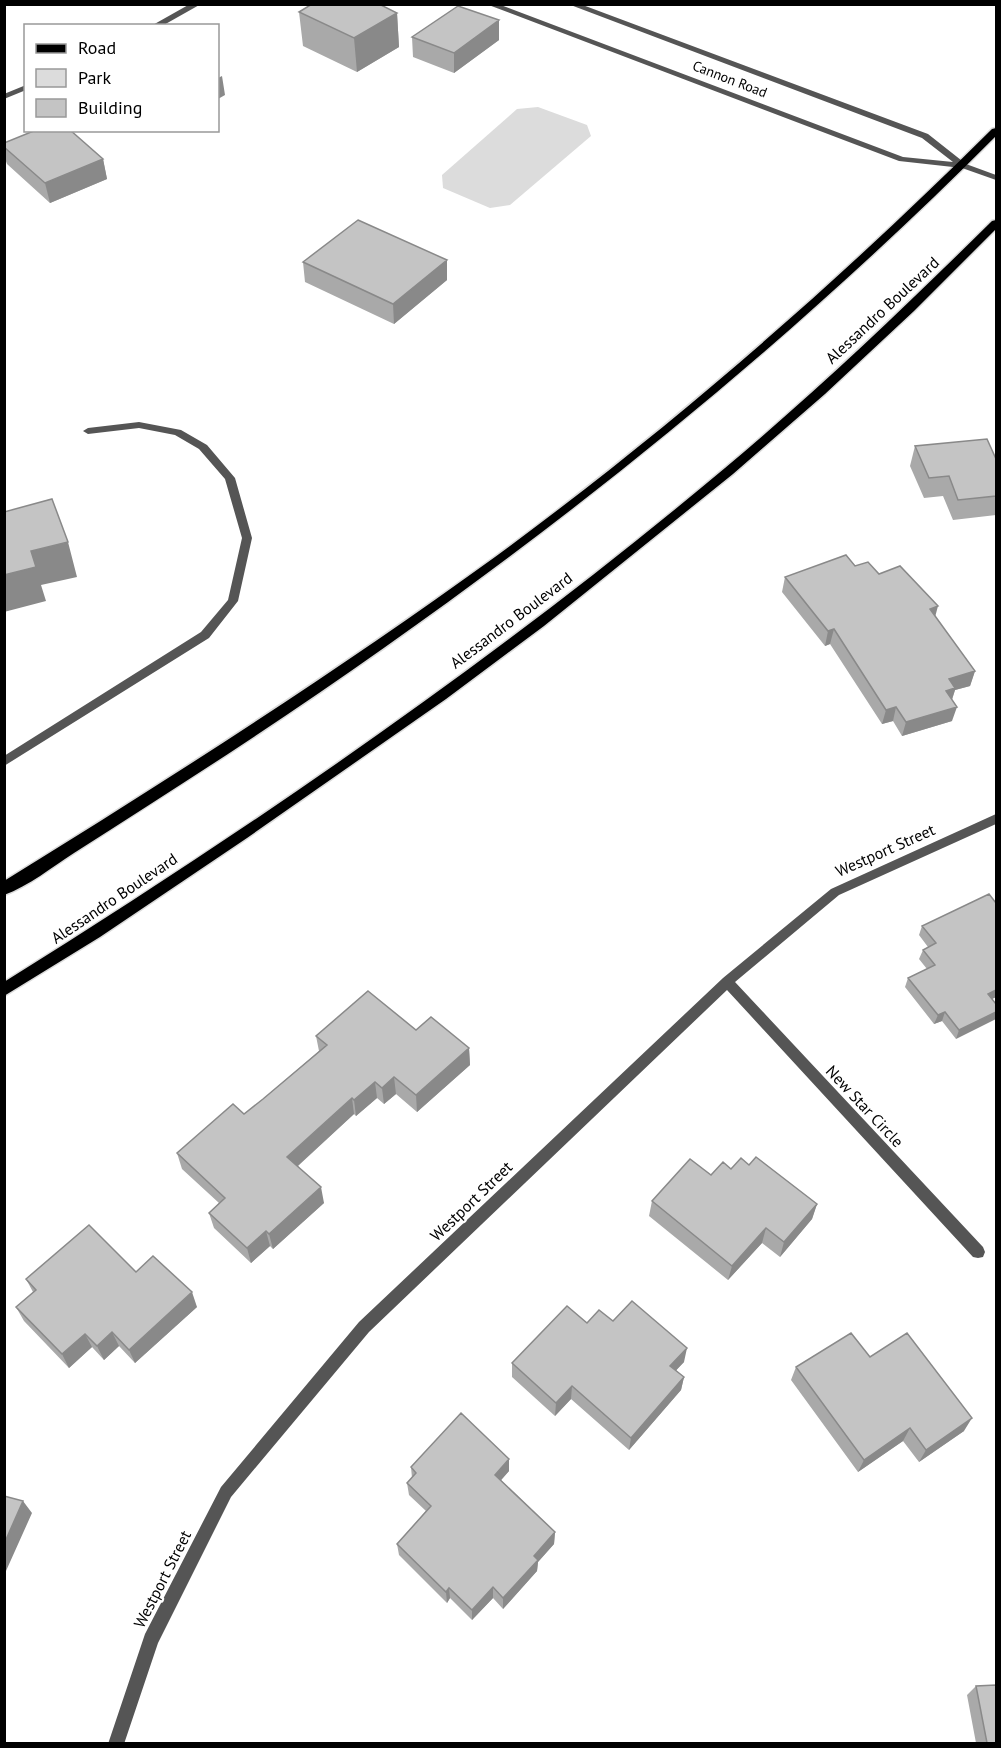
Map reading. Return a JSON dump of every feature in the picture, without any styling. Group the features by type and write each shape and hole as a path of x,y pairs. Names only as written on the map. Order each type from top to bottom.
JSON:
{"main road":[{"path":"4,889 123,815 318,686 500,559 690,410 826,294 963,166 996,131"},
{"name":"Alessandro Boulevard","path":"4,990 69,950 369,748 557,610 771,438 930,292 996,224"}],"street":[{"path":"159,24 196,4"},
{"name":"Cannon Road","path":"490,4 902,159 963,166 996,178"},
{"name":"Cannon Road","path":"572,4 925,136 963,166"},
{"path":"4,97 24,88"},
{"path":"4,762 205,635 233,601 247,538 230,478 202,447 178,432 139,425 88,431"},
{"name":"Westport Street","path":"116,1743 151,1641 226,1492 364,1327 727,982 835,892 996,819"},
{"name":"New Star Circle","path":"727,982 978,1252"}],"green space":[{"path":"538,107 587,125 591,136 510,205 490,208 443,188 442,175 517,109"}],"building":[{"path":"312,4 379,4 397,13 354,38 299,12"},
{"path":"458,6 499,20 454,53 412,37"},
{"path":"31,132 72,132 103,159 45,183 4,147 4,143"},
{"path":"358,220 447,260 393,304 303,262"},
{"path":"987,439 996,459 996,496 958,500 949,476 929,478 915,446"},
{"path":"52,499 68,542 31,551 36,567 4,575 4,512"},
{"path":"846,555 855,566 868,562 879,574 900,566 938,606 930,609 975,671 949,679 955,688 946,691 957,707 906,722 896,707 886,710 834,629 828,631 785,577"},
{"path":"989,894 996,903 996,990 988,994 996,1004 996,1012 959,1030 945,1012 938,1015 908,978 935,965 923,950 936,943 922,926"},
{"path":"368,991 416,1030 431,1017 469,1048 416,1095 394,1077 382,1088 375,1082 354,1100 352,1098 287,1157 321,1187 269,1234 266,1231 247,1248 209,1213 225,1198 177,1153 233,1104 244,1114 327,1045 316,1036"},
{"path":"756,1157 817,1204 784,1242 766,1228 732,1266 652,1201 690,1159 711,1175 723,1162 731,1169 741,1158 749,1165"},
{"path":"89,1225 136,1272 153,1256 192,1292 129,1350 112,1332 97,1346 85,1334 62,1354 16,1307 36,1290 26,1279"},
{"path":"632,1301 687,1348 670,1366 684,1377 631,1438 572,1386 556,1403 512,1363 567,1306 587,1323 599,1310 613,1321"},
{"path":"851,1333 870,1357 907,1333 972,1418 926,1450 910,1428 864,1460 796,1367"},
{"path":"461,1413 509,1459 495,1475 555,1532 534,1556 538,1560 503,1598 493,1587 472,1610 449,1588 446,1592 397,1544 431,1506 407,1483 416,1473 411,1467"},
{"path":"4,1496 23,1501 4,1544"},
{"path":"996,1685 996,1743 987,1743 976,1686"}]}
